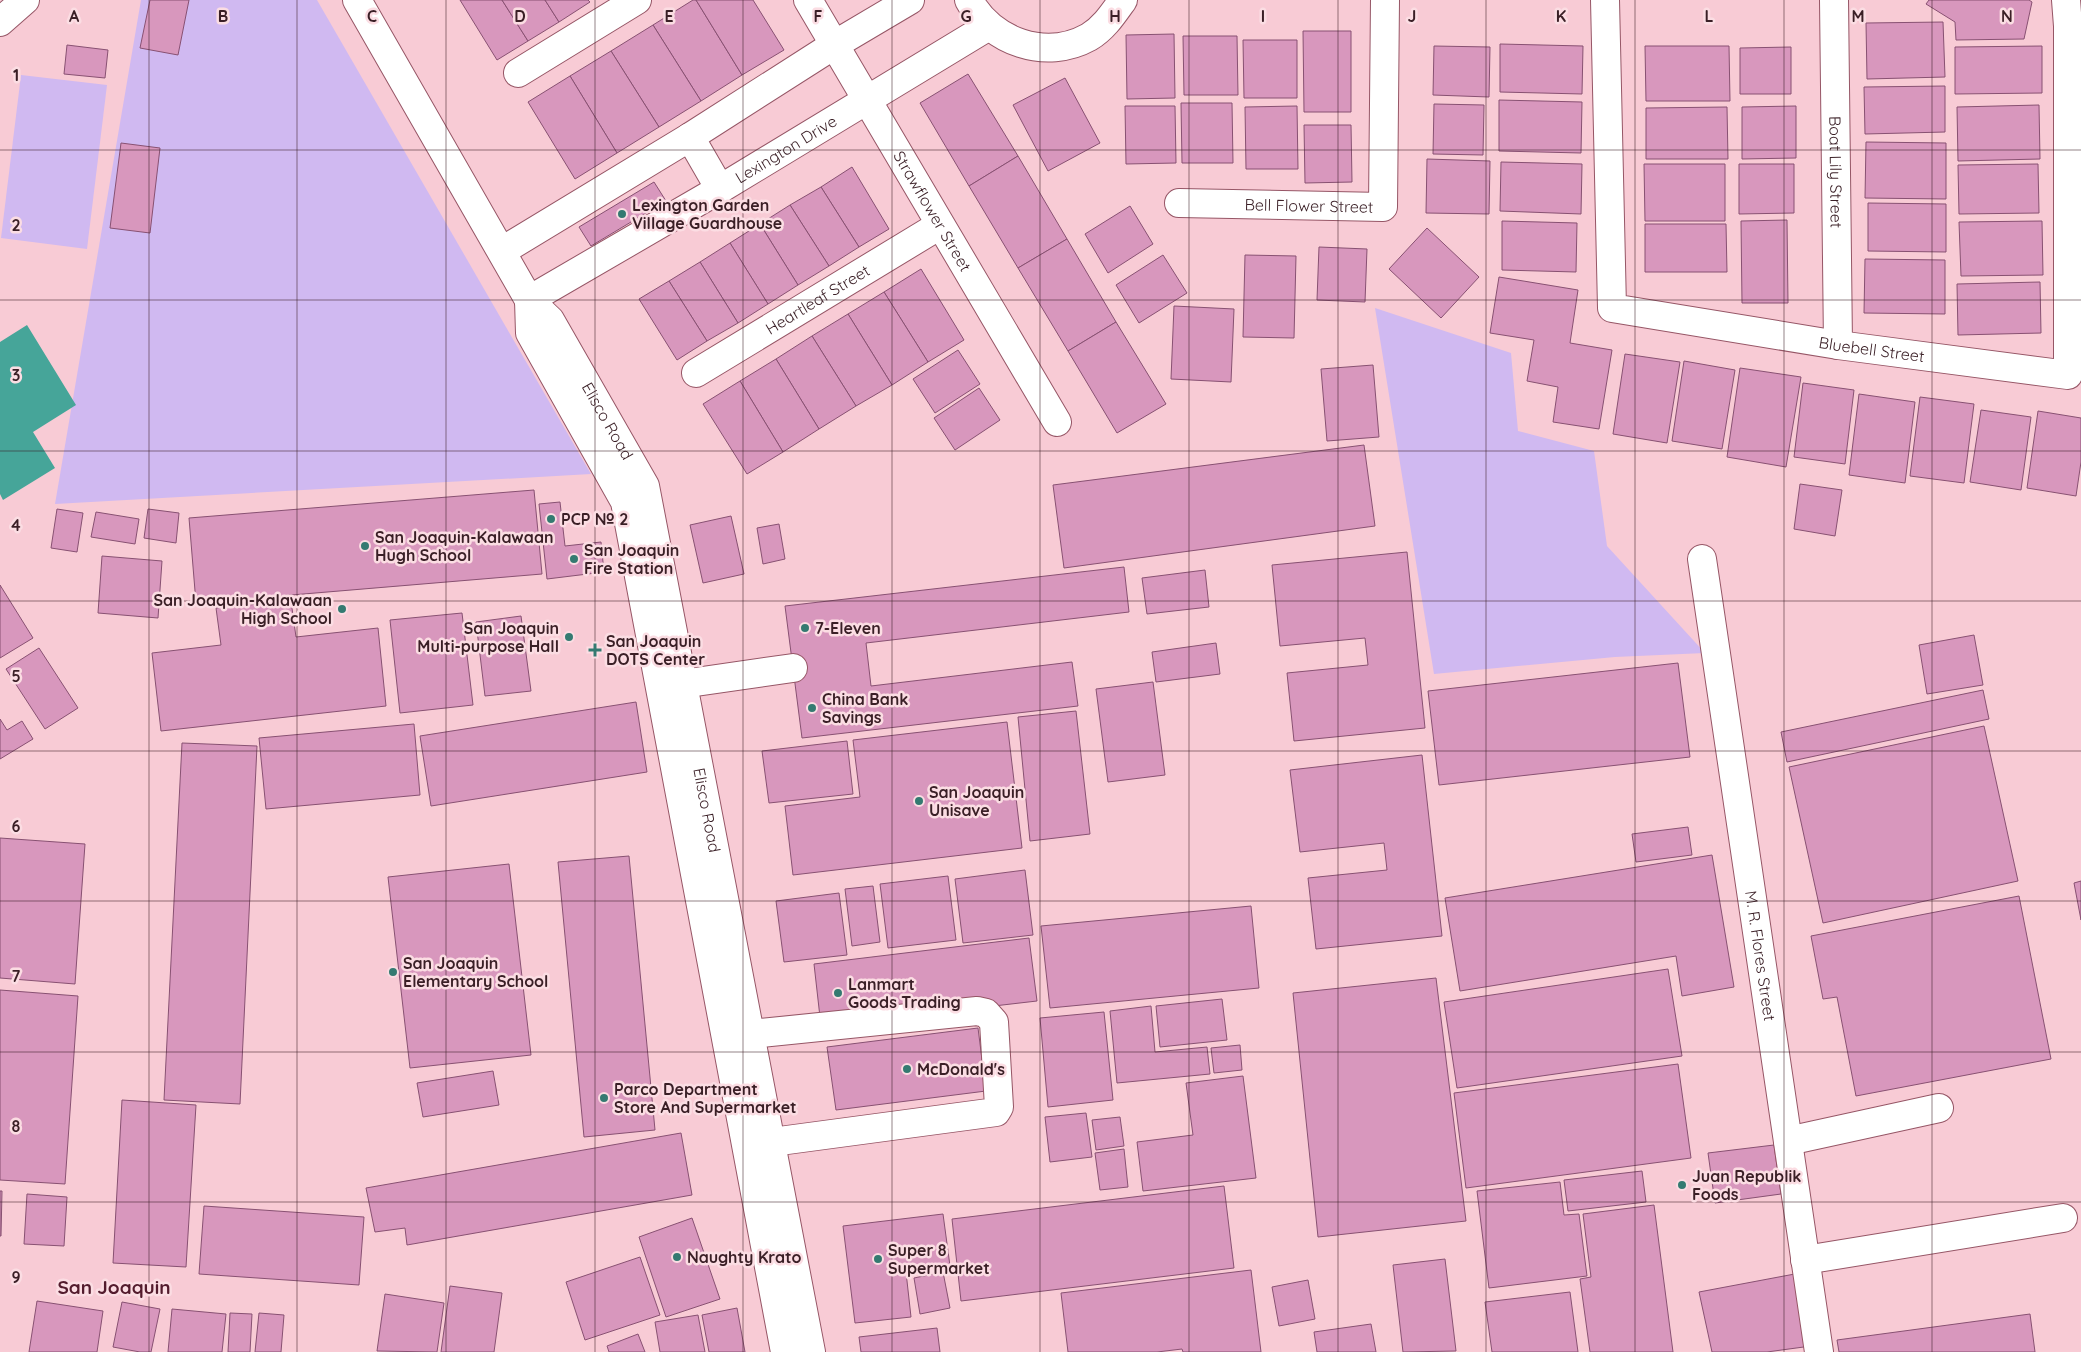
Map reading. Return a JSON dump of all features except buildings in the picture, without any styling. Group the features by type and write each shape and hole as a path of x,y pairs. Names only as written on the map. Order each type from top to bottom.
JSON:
{"street":[{"path":"0,22 25,0"},
{"name":"Elisco Road","path":"357,0 529,300 530,333 625,502 672,685 751,1034 811,1352"},
{"path":"518,73 637,0"},
{"name":"Strawflower Street","path":"808,0 1057,422"},
{"path":"502,251 910,0"},
{"path":"969,0 974,10 988,26 1011,41 1037,48 1064,46 1089,37 1109,20 1123,0"},
{"name":"Bell Flower Street","path":"1179,203 1384,207 1385,0"},
{"name":"Bluebell Street","path":"1605,0 1612,308 1838,345 2068,375 2075,261 2066,0"},
{"name":"Boat Lily Street","path":"1834,0 1838,345"},
{"name":"Lexington Drive","path":"529,300 720,189 988,26"},
{"path":"690,137 720,189"},
{"name":"Heartleaf Street","path":"696,373 940,225"},
{"name":"M. R. Flores Street","path":"1702,559 1819,1352"},
{"path":"672,685 793,668"},
{"name":"Elisco Road","path":"672,685 785,1352"},
{"path":"751,1034 977,1011 986,1013 994,1022 999,1107 996,1112 772,1142"},
{"path":"1788,1141 1939,1108"},
{"path":"1805,1260 2063,1218"}],"shaded area":[{"path":"141,0 317,0 591,474 55,504"},
{"path":"21,75 107,85 87,249 1,238"},
{"path":"1375,308 1511,353 1518,431 1594,451 1607,546 1705,653 1615,657 1434,674"},
{"path":"27,325 76,405 33,432 55,468 3,500 0,494 0,342"}],"place":[{"name":"Lexington Garden Village Guardhouse","path":"622,214"},
{"name":"PCP № 2","path":"551,519"},
{"name":"San Joaquin-Kalawaan Hugh School","path":"365,546"},
{"name":"San Joaquin Fire Station","path":"574,559"},
{"name":"San Joaquin-Kalawaan High School","path":"342,609"},
{"name":"7-Eleven","path":"805,628"},
{"name":"San Joaquin Multi-purpose Hall","path":"569,637"},
{"name":"San Joaquin DOTS Center","path":"595,650"},
{"name":"China Bank Savings","path":"812,708"},
{"name":"San Joaquin Unisave","path":"919,801"},
{"name":"San Joaquin Elementary School","path":"393,972"},
{"name":"Lanmart Goods Trading","path":"838,993"},
{"name":"McDonald's","path":"907,1069"},
{"name":"Parco Department Store And Supermarket","path":"604,1098"},
{"name":"Juan Republik Foods","path":"1682,1185"},
{"name":"Naughty Krato","path":"677,1257"},
{"name":"Super 8 Supermarket","path":"878,1259"}],"district":[{"name":"San Joaquin","path":"114,1287"}]}
